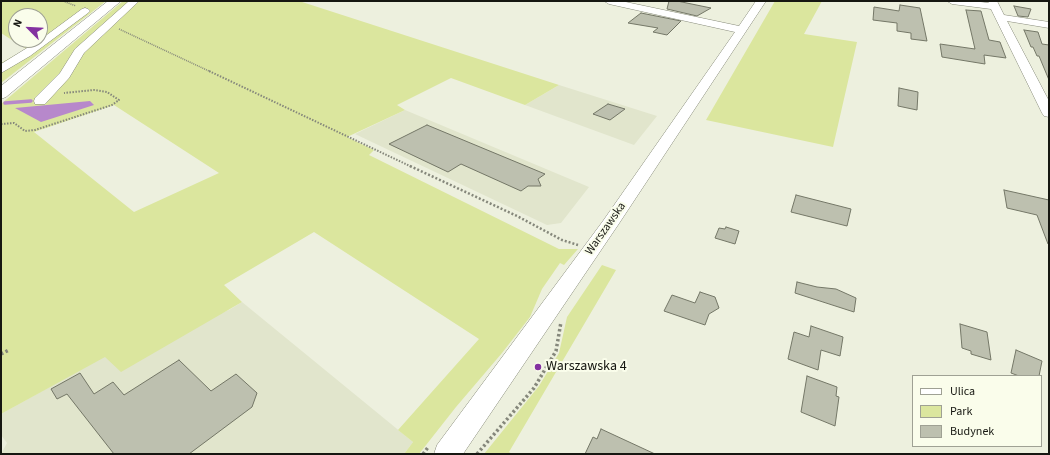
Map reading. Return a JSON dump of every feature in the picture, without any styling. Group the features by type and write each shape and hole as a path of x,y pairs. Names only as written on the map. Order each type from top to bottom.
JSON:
{"main road":[{"path":"1,94 115,1"}],"street":[{"path":"43,98 65,75 76,54 134,1"},
{"path":"609,1 741,30"},
{"name":"Warszawska","path":"448,454 761,1"},
{"path":"952,1 996,8 1049,25"},
{"path":"996,8 1049,114"},
{"path":"1,68 26,54 85,12"}],"path":[{"path":"106,26 120,29 510,213 562,240 591,249"},
{"path":"1,124 14,123 25,131 35,130 112,105 119,100 115,96 106,92 94,90 43,98"},
{"path":"477,454 534,388 556,351 556,347"},
{"path":"1,354 8,350"}],"shaded area":[{"path":"559,85 657,116 634,145 525,105"},
{"path":"90,101 94,105 41,122 15,108"},
{"path":"405,110 589,187 561,223 547,225 355,134"},
{"path":"242,302 413,442 404,454 1,454 7,443 1,435 1,414 105,356 229,310"}],"green space":[{"path":"1,1 106,1 48,46 48,8 8,8 8,37 1,33"},
{"path":"123,1 299,1 559,85 525,105 451,78 397,105 405,110 347,137 374,150 369,155 559,249 578,249 564,265 560,263 542,289 530,317 419,454 404,454 413,442 398,430 479,339 314,232 224,285 242,302 121,372 105,357 1,414 1,104","holes":["114,105 219,173 134,212 34,132"]},
{"path":"775,1 822,1 804,34 857,42 833,147 706,120"},
{"path":"24,48 46,48 1,83 1,63 26,49"},
{"path":"602,265 616,270 509,452 512,454 484,454 539,386 559,353 567,317"}],"building":[{"path":"669,1 677,1 711,8 697,16 667,9"},
{"path":"900,5 920,8 927,41 911,39 911,33 897,31 897,23 873,20 874,7 899,11"},
{"path":"1014,6 1031,9 1028,17 1018,16"},
{"path":"966,10 981,11 989,40 1000,42 1006,58 984,55 985,64 942,57 940,44 975,49"},
{"path":"641,13 681,21 667,35 653,32 658,28 628,23"},
{"path":"1024,30 1038,32 1042,44 1049,45 1049,80 1039,56 1037,56 1033,47 1031,47"},
{"path":"899,88 918,92 917,110 898,106"},
{"path":"608,104 625,109 610,120 593,114"},
{"path":"427,125 545,174 538,179 541,186 528,186 521,191 461,164 448,172 389,144"},
{"path":"1004,190 1049,200 1049,244 1037,215 1007,208"},
{"path":"796,195 851,209 847,226 791,212"},
{"path":"726,227 739,231 735,244 715,238 719,228 725,229"},
{"path":"797,282 817,287 836,289 856,298 854,312 795,293"},
{"path":"700,292 715,297 719,308 709,314 705,325 664,311 672,295 695,303"},
{"path":"960,324 987,332 991,360 971,354 971,351 962,348"},
{"path":"811,326 843,337 840,356 821,350 818,370 788,359 794,332 809,337"},
{"path":"1016,350 1042,361 1039,375 1016,375 1011,373"},
{"path":"179,360 211,391 236,374 257,393 252,407 189,454 114,454 67,394 57,399 51,389 80,373 94,394 113,382 124,395"},
{"path":"807,376 837,387 836,396 839,397 835,426 801,412"},
{"path":"601,429 655,454 585,454 593,437 597,439"}],"waterway":[{"path":"5,103 31,101"}],"place":[{"name":"Warszawska 4","path":"538,367"}]}
